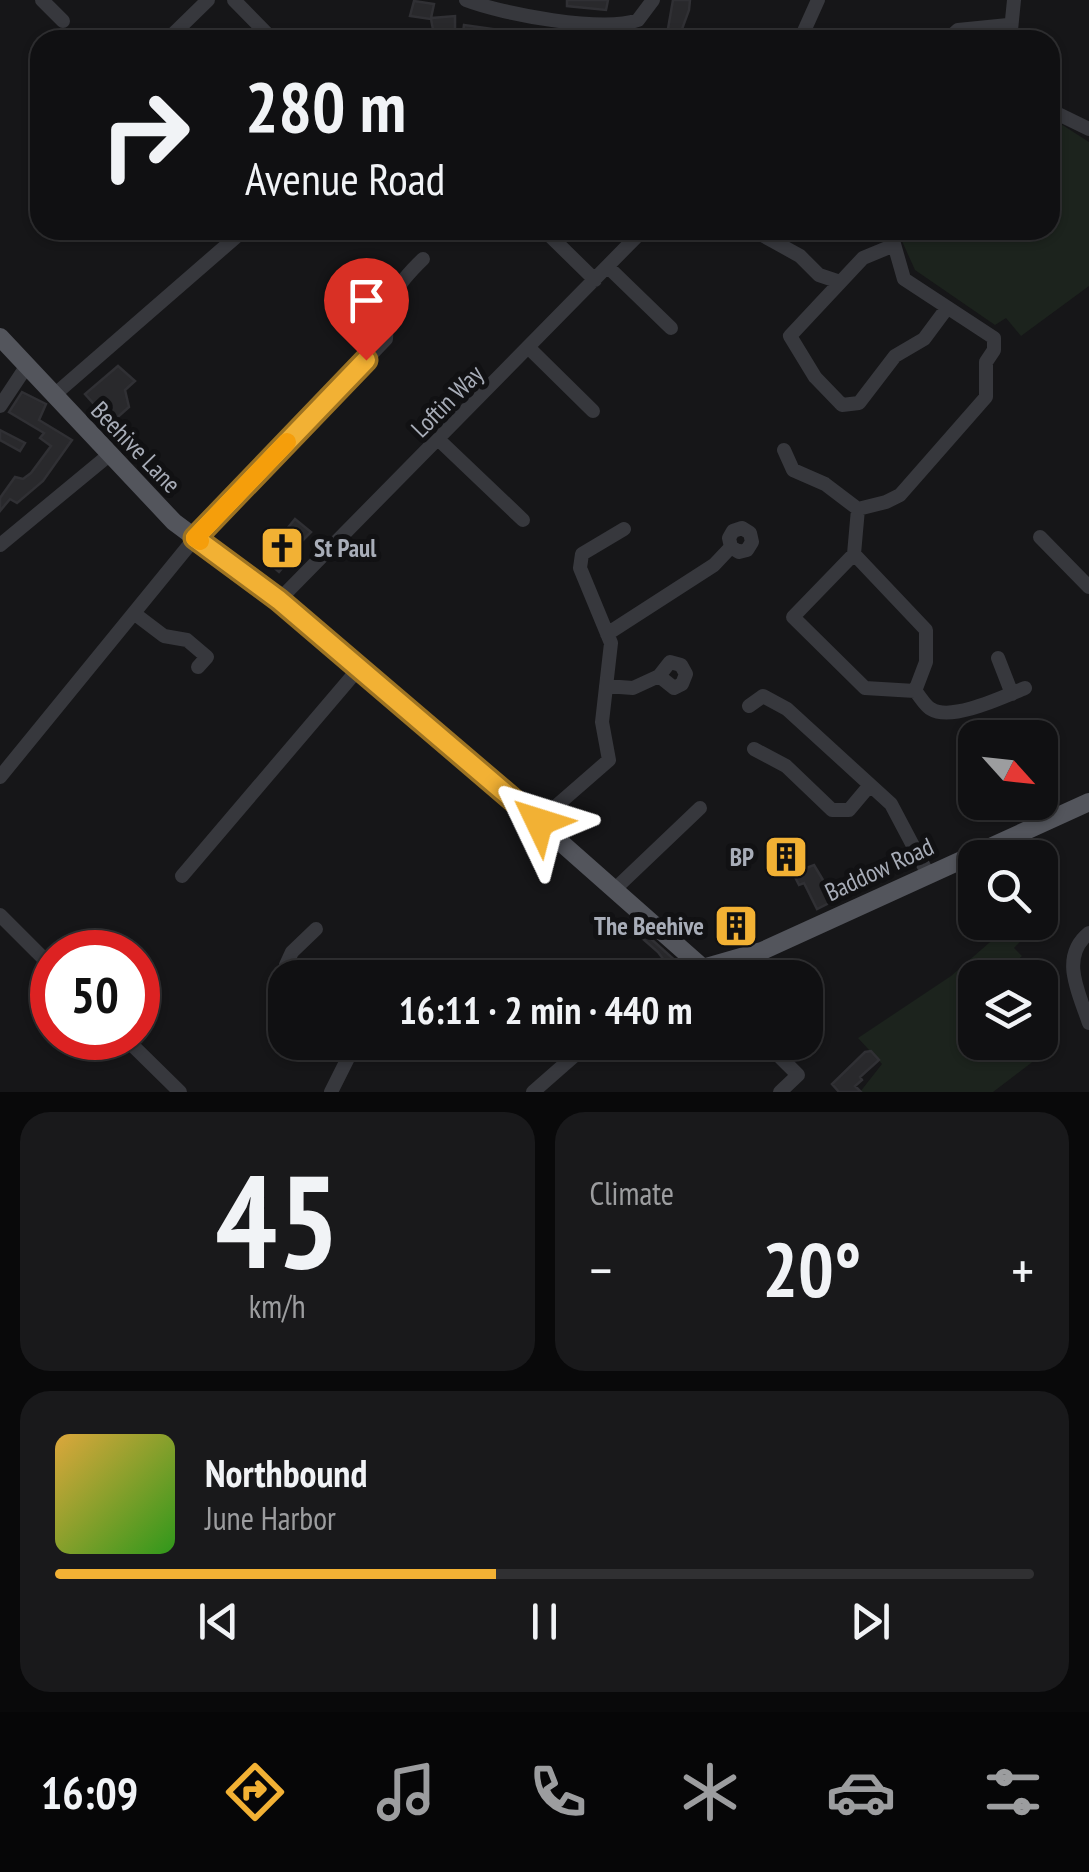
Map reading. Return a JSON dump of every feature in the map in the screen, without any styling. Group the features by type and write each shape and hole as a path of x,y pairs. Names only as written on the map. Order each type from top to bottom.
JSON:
{"main road":[{"name":"Beehive Lane","path":"0,337 109,455 195,538 360,667 616,888 688,960"},
{"name":"Baddow Road","path":"1002,840 1089,802"},
{"name":"Baddow Road","path":"737,960 958,859"}],"street":[{"path":"42,0 64,22"},
{"path":"177,30 208,0"},
{"path":"234,0 263,30"},
{"path":"466,0 523,16 605,30"},
{"path":"620,30 638,20 652,0"},
{"path":"804,30 818,0"},
{"path":"1009,30 1014,0"},
{"path":"1060,115 1089,129"},
{"path":"53,396 232,240"},
{"path":"554,240 596,280"},
{"name":"Loftin Way","path":"279,600 530,350 634,240"},
{"path":"771,240 800,256 819,275 840,282"},
{"path":"888,240 863,258 790,336 826,390 850,407 884,374 895,356 924,340 947,308"},
{"path":"858,509 900,495 986,397 986,362 994,338 904,279 892,240"},
{"path":"0,776 195,538 386,339 388,304 402,280 423,259"},
{"path":"608,267 671,328"},
{"path":"819,275 821,301"},
{"path":"530,350 592,410"},
{"path":"0,406 26,368"},
{"path":"439,440 523,520"},
{"path":"784,450 784,470 826,484 858,509"},
{"path":"0,545 109,455"},
{"path":"858,509 854,554 793,617 865,688 915,691 930,709 944,713 989,704 1019,691 998,658"},
{"path":"539,822 606,768 610,752 602,722 612,643 580,568 582,554 624,529"},
{"path":"1040,537 1089,586"},
{"path":"608,634 714,565 731,547"},
{"path":"854,554 926,630 926,662 915,691"},
{"path":"135,614 164,636 187,640 206,657 198,667"},
{"path":"182,876 360,667"},
{"path":"606,686 633,688 660,676"},
{"path":"749,706 763,696 788,709 891,804 928,874"},
{"path":"754,749 786,766 832,810 848,810 870,785"},
{"path":"616,888 700,808"},
{"path":"0,915 30,945"},
{"path":"288,960 316,928"},
{"path":"1089,934 1078,945 1072,964 1089,1023"},
{"path":"147,1060 180,1092"},
{"path":"331,1092 345,1060"},
{"path":"533,1092 569,1060"},
{"path":"780,1092 798,1075 783,1060"}],"shaded area":[{"path":"1060,123 1089,142 1089,286 1021,336 1006,318 995,325 915,270 902,240 1060,240"},
{"path":"992,940 1022,940 1014,948 1022,956 1018,960 969,960"},
{"path":"958,970 958,1060 1035,1060 993,1092 860,1092 882,1064 858,1038"}],"building":[{"path":"567,0 608,0 606,10 567,6"},
{"path":"673,0 690,0 682,30 668,30"},
{"path":"414,1 434,4 431,18 455,16 455,30 433,30 431,19 410,16"},
{"path":"464,25 500,30 463,30"},
{"path":"118,366 135,381 125,390 129,407 111,423 85,394"},
{"path":"22,392 46,404 39,420 72,440 43,481 17,503 10,499 0,511 0,498 15,477 23,479 31,473 51,446 40,438 44,433 9,412"},
{"path":"0,430 25,443 20,451 0,440"},
{"name":"St Paul","path":"295,519 311,532 285,558 288,561 279,572 263,558"},
{"path":"814,865 835,900 817,909 804,883 799,885 793,873"},
{"name":"The Beehive","path":"739,911 748,931 732,939 724,923"},
{"path":"630,920 675,960 664,960 627,925"},
{"path":"871,1051 879,1060 860,1077 862,1080 855,1086 861,1092 839,1092 832,1084 865,1052"}],"slow traffic":[{"path":"200,541 195,538 287,442"}],"place":[{"name":"St Paul","path":"282,548"},
{"name":"BP","path":"786,857"},
{"name":"The Beehive","path":"736,926"}],"route":[{"path":"366,360 195,538 279,600 539,822"}]}
